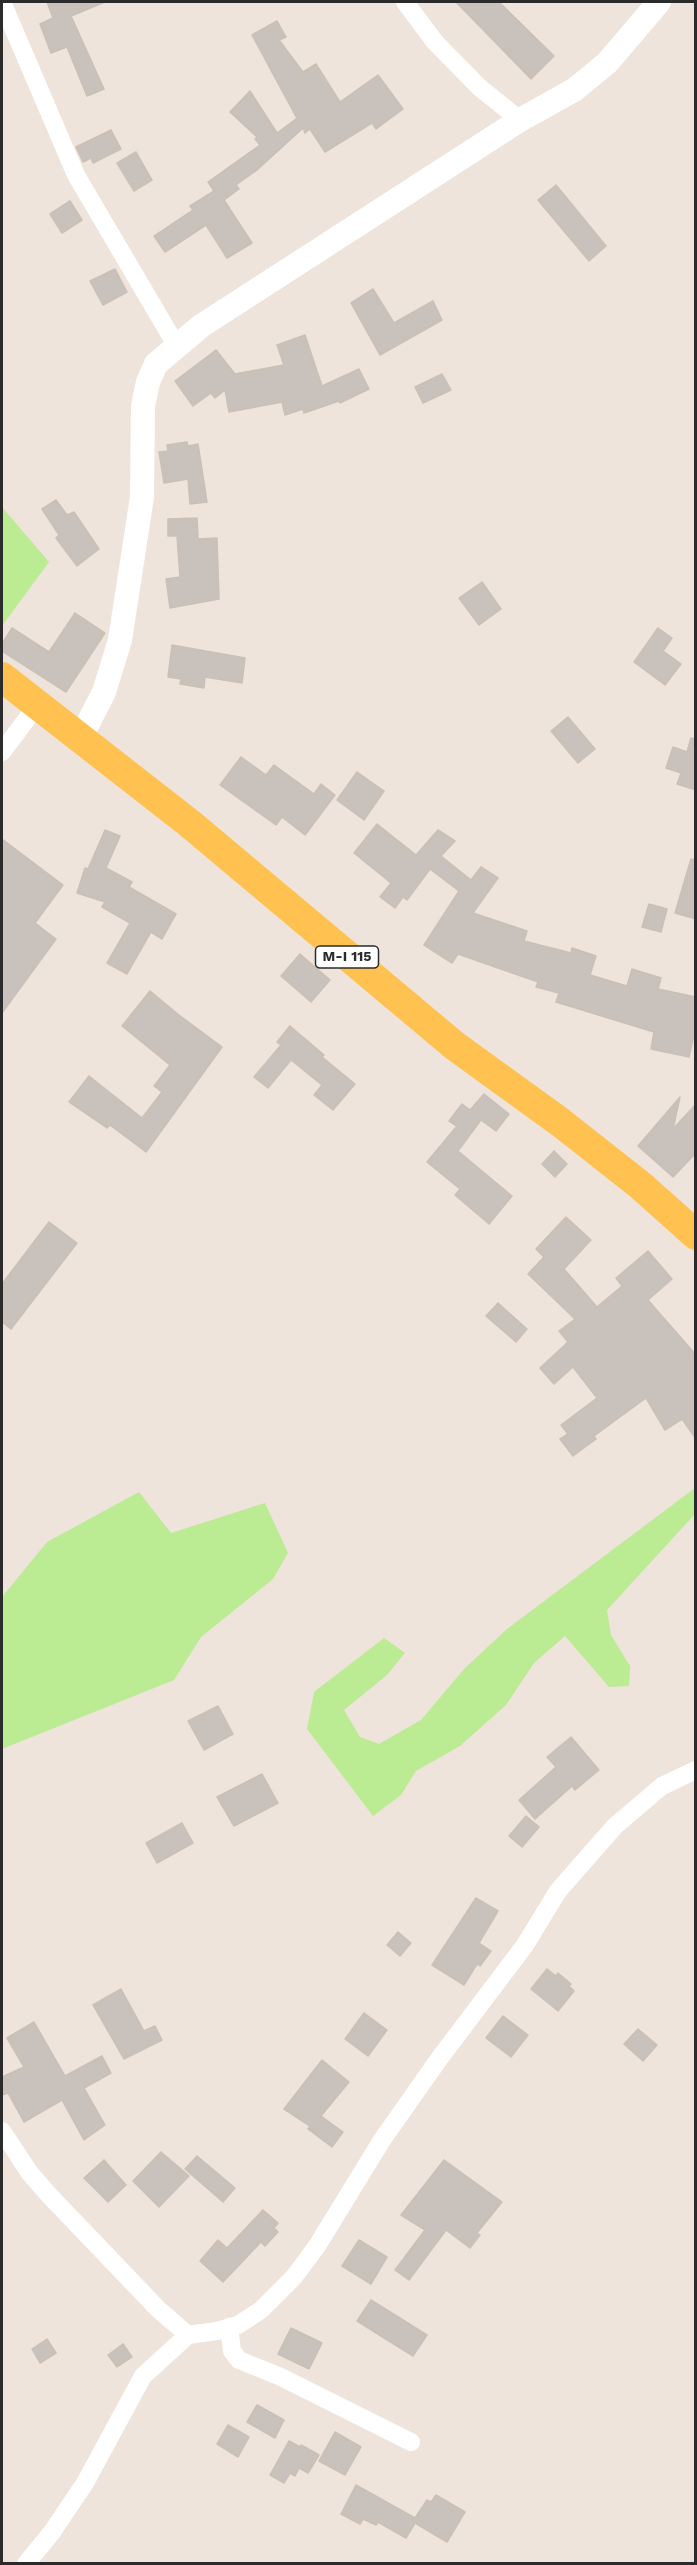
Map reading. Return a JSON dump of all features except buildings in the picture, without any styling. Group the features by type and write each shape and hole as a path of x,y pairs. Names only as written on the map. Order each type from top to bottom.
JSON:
{"main road":[{"name":"M-I 115","path":"2,677 189,824 455,1046 560,1122 640,1185 696,1235"}],"street":[{"path":"2,2 76,175 176,345"},
{"path":"405,2 435,42 479,87 520,120"},
{"path":"81,737 104,692 120,640 142,497 143,406 148,382 156,364 201,326 520,120 574,90 608,63 659,2"},
{"path":"2,752 38,704"},
{"path":"26,2564 52,2532 85,2483 143,2376 188,2335 238,2325 261,2310 294,2277 317,2246 382,2140 439,2059 525,1945 558,1891 615,1826 662,1786 696,1770"},
{"path":"2,2131 29,2172 48,2194 158,2309 188,2335"},
{"path":"229,2327 232,2350 239,2360 281,2377 411,2442"}],"green space":[{"path":"2,507 49,562 2,626"},
{"path":"695,1488 695,1514 607,1610 611,1635 630,1666 629,1686 609,1687 565,1636 534,1663 506,1705 460,1746 416,1771 401,1795 373,1816 307,1729 314,1692 384,1638 405,1653 387,1675 344,1710 360,1737 379,1744 421,1720 464,1669 507,1629"},
{"path":"139,1492 171,1533 265,1503 288,1553 273,1579 201,1637 174,1680 2,1749 2,1597 47,1542"}]}
